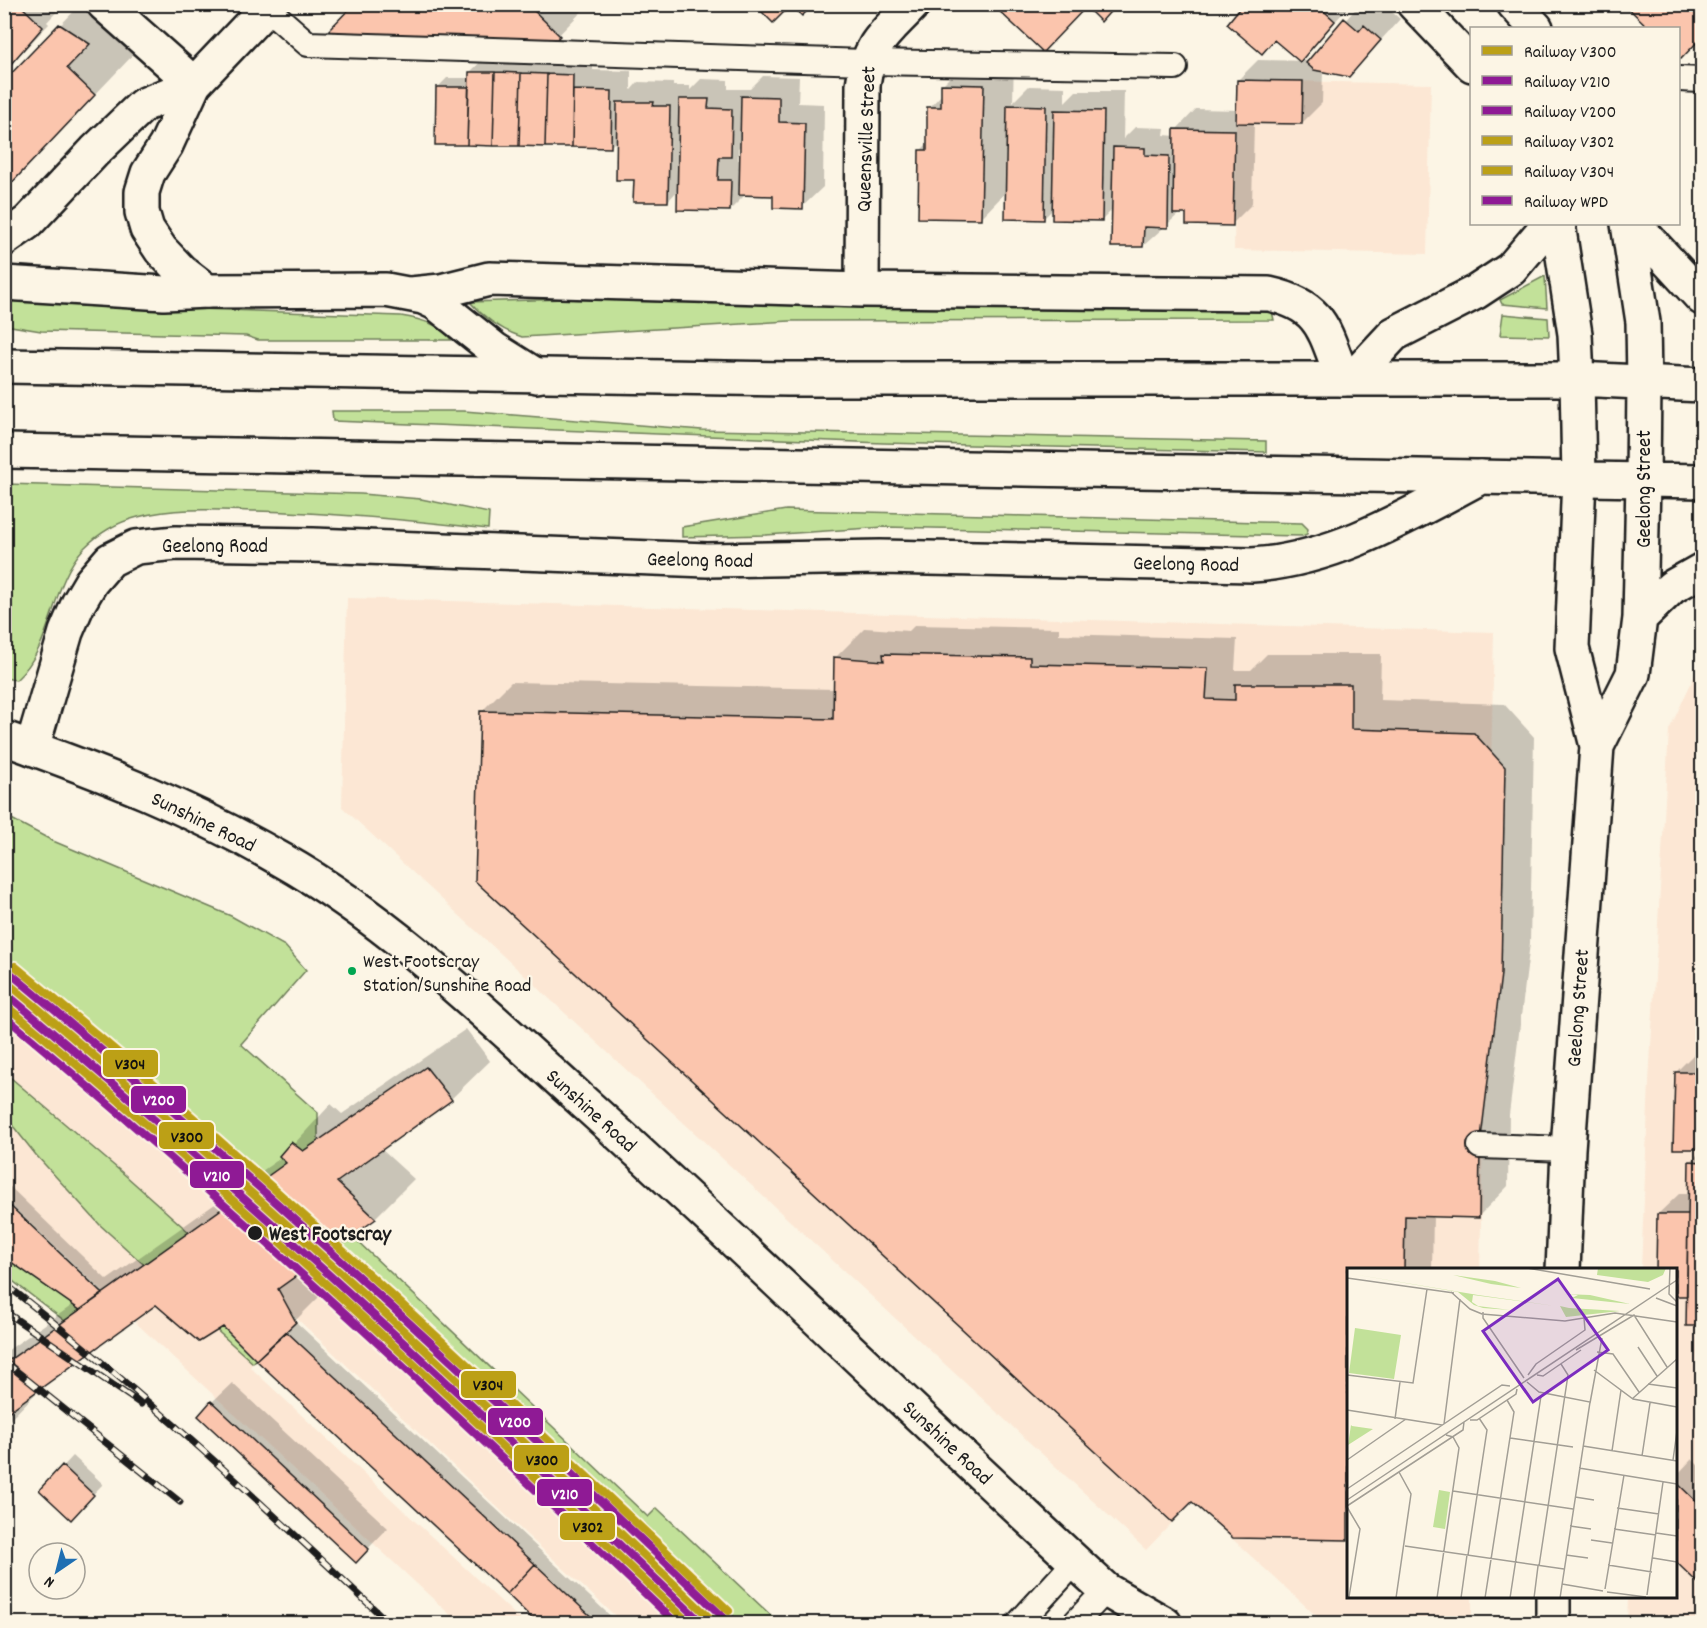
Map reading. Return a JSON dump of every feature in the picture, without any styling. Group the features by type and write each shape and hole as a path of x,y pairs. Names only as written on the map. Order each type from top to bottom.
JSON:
{"main road":[{"path":"104,4 194,84"},
{"name":"Queensville Street","path":"862,290 863,85 866,62 872,48 913,4"},
{"path":"1414,4 1470,63"},
{"path":"207,291 180,271 160,250 147,229 141,203 148,173 166,145 194,84 268,6"},
{"path":"4,239 28,222 94,151 143,105 194,84"},
{"path":"1348,378 1394,334 1476,292 1511,269 1548,225"},
{"name":"Geelong Street","path":"1558,225 1575,334 1577,379 1579,477 1572,648 1597,746 1568,1149 1563,1268"},
{"name":"Geelong Street","path":"1597,746 1633,674 1641,618 1643,322 1628,225"},
{"path":"1635,225 1702,298"},
{"path":"411,294 441,291 489,279 862,290 1269,294 1294,300 1318,317 1348,378"},
{"path":"4,283 164,293 386,290 411,294 436,303 495,349 537,376"},
{"path":"4,366 537,376 1577,379 1702,385"},
{"name":"Geelong Road","path":"4,451 1579,477 1702,481"},
{"name":"Geelong Road","path":"18,743 81,598 110,560 136,547 176,543 290,544 707,560 880,556 1252,565 1293,561 1330,550 1405,517 1481,477"},
{"path":"1641,618 1672,587 1702,570"},
{"name":"Sunshine Road","path":"18,743 188,811 284,861 346,902 443,976 695,1202 1106,1590 1165,1623"},
{"name":"Sunshine Road","path":"1106,1590 1121,1623"},
{"path":"1553,1598 1553,1623"}],"lane":[{"path":"268,6 308,44 866,62 1175,67"},
{"path":"1680,79 1702,80"},
{"path":"1480,1146 1568,1149"},
{"path":"1017,1623 1075,1562"},
{"path":"1074,1623 1106,1590"}],"shaded area":[{"path":"1237,80 1431,84 1427,254 1234,250"},
{"path":"347,598 1494,632 1480,1268 1347,1268 1347,1598 1472,1598 1472,1623 1324,1623 1192,1502 1146,1550 342,807"},
{"path":"1702,660 1702,1623 1627,1624 1628,1598 1677,1598 1677,1268 1641,1268 1669,730"},
{"path":"4,957 140,1068 263,1180 189,1232 5,1072"},
{"path":"4,1116 100,1225 144,1264 104,1292 5,1199"},
{"path":"338,1246 741,1623 623,1623 529,1537 291,1313 278,1289"},
{"path":"156,1305 199,1342 217,1330 253,1363 250,1367 524,1623 459,1623 135,1322"}],"green space":[{"path":"1545,276 1547,308 1502,304 1500,300"},
{"path":"4,298 83,305 401,316 436,326 451,340 258,340 246,336 41,331 5,325"},
{"path":"565,299 863,307 1219,309 1272,311 1274,320 790,321 522,337 494,323 470,302"},
{"path":"1503,314 1548,318 1549,336 1500,335"},
{"path":"332,411 464,411 702,430 1266,441 1266,452 883,443 333,421"},
{"path":"5,484 361,494 421,499 489,513 488,529 343,515 227,510 167,512 131,519 116,525 96,538 84,548 73,563 57,597 38,650 29,666 16,680 5,678"},
{"path":"786,510 1302,523 1308,529 1307,534 1302,536 885,527 766,535 682,537 682,527"},
{"path":"4,815 53,841 231,916 285,946 306,970 241,1044 318,1113 318,1141 263,1180 140,1068 5,957"},
{"path":"4,1072 125,1175 267,1302 273,1341 253,1363 100,1225 36,1155 5,1116"},
{"path":"352,1236 648,1517 657,1508 779,1623 741,1623 338,1246"},
{"path":"4,1257 80,1310 65,1321 5,1275"}],"building":[{"path":"4,4 19,4 43,27 4,72"},
{"path":"354,4 527,4 560,36 549,46 326,33"},
{"path":"754,4 814,4 802,16 791,5 773,23"},
{"path":"1003,4 1117,4 1101,22 1086,7 1043,52 998,10"},
{"path":"1243,4 1316,4 1335,21 1300,62 1274,40 1262,54 1227,24"},
{"path":"1624,4 1700,4 1702,7 1702,37 1681,59 1680,27 1648,27"},
{"path":"1344,18 1359,31 1364,25 1381,40 1349,77 1314,70 1306,63"},
{"path":"59,24 90,44 67,68 95,95 4,191 4,81"},
{"path":"469,72 495,72 493,146 467,145"},
{"path":"495,72 521,73 519,146 493,146"},
{"path":"521,73 547,74 545,147 519,146"},
{"path":"547,74 573,75 572,147 545,147"},
{"path":"1237,80 1303,81 1302,124 1236,123"},
{"path":"941,84 984,85 981,219 918,218 919,150 927,150 927,107 941,107"},
{"path":"436,87 469,87 467,145 435,145"},
{"path":"573,90 612,91 611,148 572,147"},
{"path":"741,96 779,97 779,122 805,123 803,209 773,208 773,196 739,195"},
{"path":"679,99 709,99 708,108 732,109 731,157 719,157 718,180 731,180 730,211 677,210"},
{"path":"617,102 654,102 653,106 670,106 668,202 633,202 634,180 616,180"},
{"path":"1007,105 1046,106 1044,220 1005,219"},
{"path":"1054,110 1104,111 1102,221 1052,220"},
{"path":"1174,129 1235,130 1233,226 1186,225 1186,214 1173,214"},
{"path":"1113,147 1145,148 1145,155 1169,156 1168,228 1144,227 1143,247 1111,247"},
{"path":"883,654 1030,657 1030,664 1208,668 1206,699 1235,700 1235,684 1351,684 1351,729 1474,733 1505,767 1501,974 1480,1146 1479,1218 1405,1216 1404,1268 1347,1268 1347,1540 1233,1538 1192,1502 1172,1522 475,881 480,711 833,719 834,657 884,661"},
{"name":"West Footscray","path":"426,1067 452,1100 337,1182 376,1219 278,1289 296,1322 256,1360 223,1327 199,1342 156,1305 4,1415 4,1364 286,1163 279,1156 291,1142 303,1151"},
{"path":"1675,1072 1702,1072 1702,1149 1673,1149"},
{"path":"1689,1161 1702,1162 1702,1326 1686,1326"},
{"path":"4,1200 103,1294 80,1310 4,1257"},
{"path":"1657,1214 1688,1214 1687,1296 1677,1296 1677,1268 1656,1268"},
{"path":"287,1332 535,1564 507,1594 256,1360"},
{"path":"211,1401 369,1549 356,1563 198,1416"},
{"path":"62,1465 94,1495 71,1520 39,1490"},
{"path":"1677,1483 1702,1507 1702,1587 1677,1563"},
{"path":"535,1564 599,1624 538,1624 507,1594"}],"railway":[{"path":"4,1283 153,1406 390,1624"},
{"path":"4,1311 141,1404"},
{"path":"4,1361 180,1502"}],"rail line":[{"name":"V304","path":"15,966 199,1122 378,1282 729,1611"},
{"name":"V200","path":"10,973 193,1129 372,1289 723,1617"},
{"name":"V300","path":"4,980 187,1136 366,1296 716,1624"},
{"name":"V210","path":"4,992 272,1223 532,1462 703,1624"},
{"name":"V302","path":"4,1004 93,1078 353,1308 690,1624"},
{"name":"WPD","path":"4,1016 262,1238 512,1468 677,1624"}],"place":[{"name":"West Footscray Station/Sunshine Road","path":"352,971"},
{"name":"West Footscray","path":"255,1233"}]}
